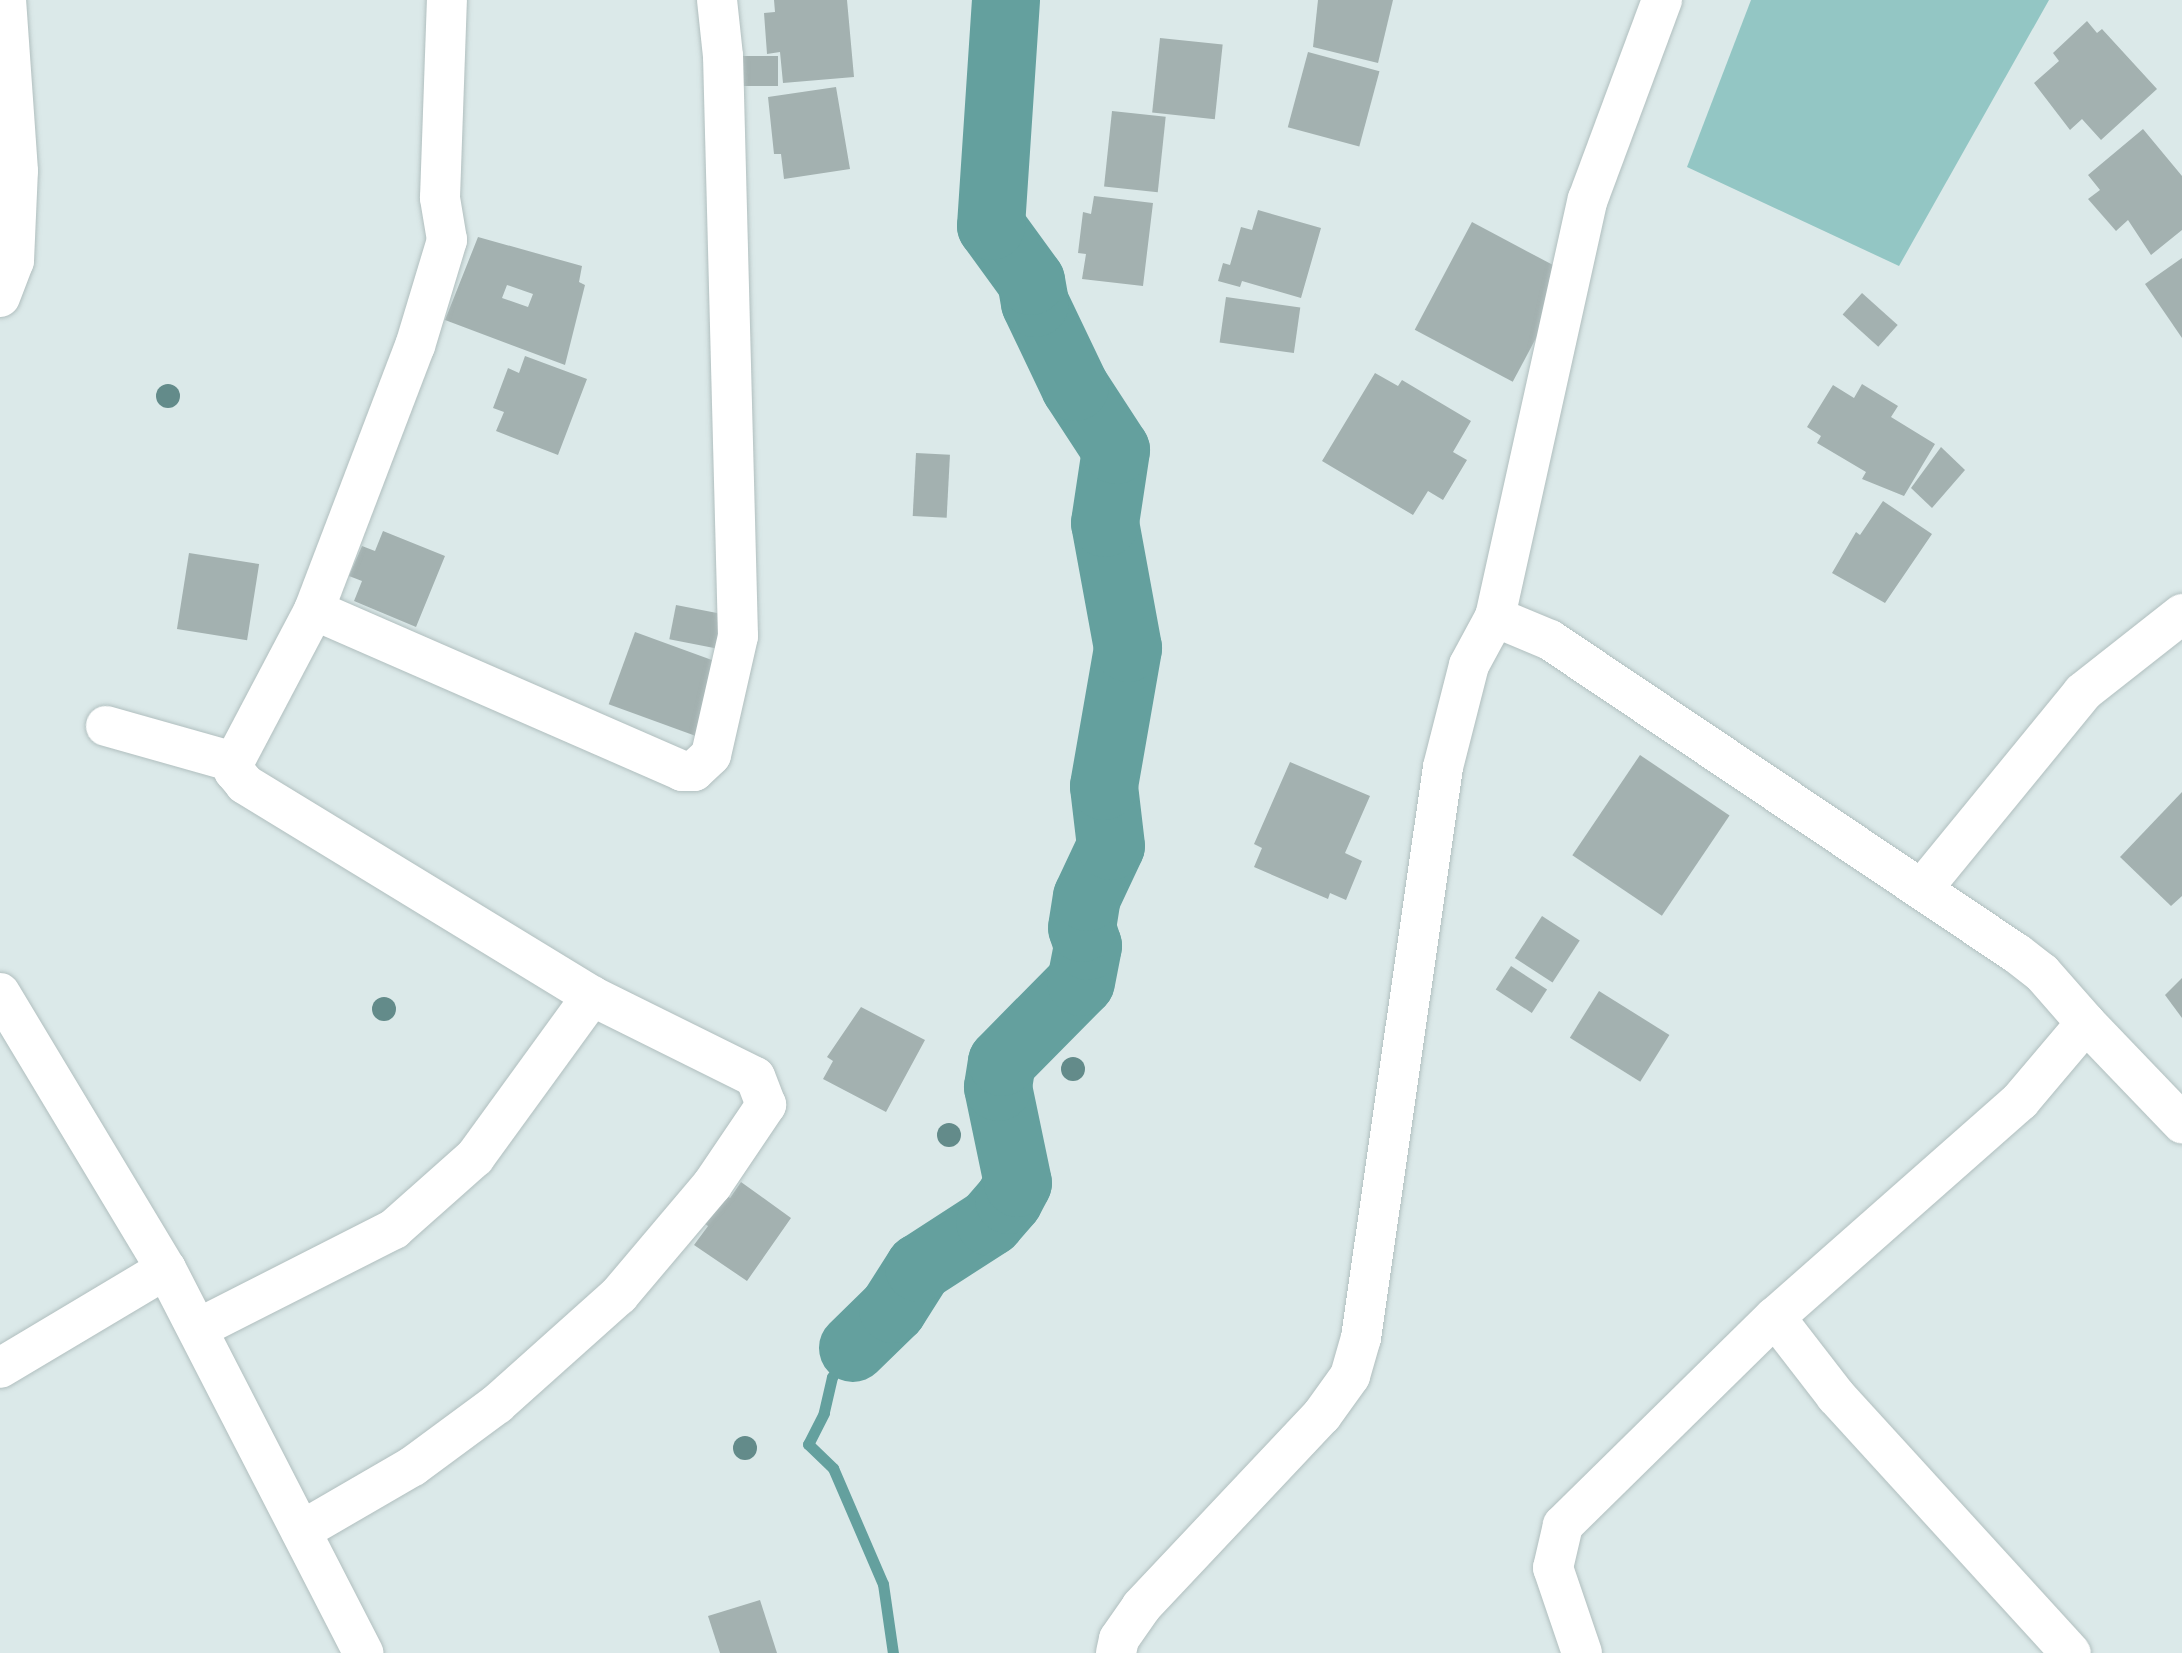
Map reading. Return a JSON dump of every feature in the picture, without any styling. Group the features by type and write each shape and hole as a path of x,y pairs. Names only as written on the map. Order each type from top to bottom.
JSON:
{"street":[{"path":"0,297 14,261 18,171 6,0"},
{"path":"234,762 314,610 415,346 447,240 440,198 447,0"},
{"path":"314,610 682,771 694,771 711,755 738,636 723,56 717,0"},
{"path":"1116,1653 1119,1639 1141,1607 1322,1415 1350,1376 1361,1338 1445,754 1469,665 1495,617 1588,199 1662,0"},
{"path":"1922,889 2083,692 2182,614"},
{"path":"1495,617 1550,640 2042,973 2182,1123"},
{"path":"106,726 234,762 245,784 592,996 755,1077 766,1105 759,1120 619,1295 485,1413 413,1466 301,1531"},
{"path":"0,993 199,1328 363,1653"},
{"path":"199,1328 394,1229 475,1157 592,996"},
{"path":"1582,1653 1553,1568 1563,1525 1775,1317 2020,1101 2086,1023"},
{"path":"0,1368 166,1269"},
{"path":"1775,1317 1836,1396 2071,1653"}],"shaded area":[{"path":"1751,0 2049,0 1899,266 1687,167"}],"building":[{"path":"774,0 847,0 854,77 783,83 780,52 767,54 764,13 775,12"},
{"path":"1318,0 1393,0 1378,63 1313,47"},
{"path":"2087,21 2097,33 2102,29 2157,89 2101,140 2082,119 2070,130 2034,83 2059,61 2053,53"},
{"path":"1160,38 1223,45 1215,119 1152,113"},
{"path":"1308,52 1379,71 1359,146 1288,127"},
{"path":"737,56 778,56 778,86 737,86"},
{"path":"836,87 850,169 784,179 781,154 774,154 768,97"},
{"path":"1112,111 1166,117 1158,192 1104,187"},
{"path":"2143,129 2182,176 2182,230 2151,255 2128,220 2116,231 2088,199 2100,190 2088,175"},
{"path":"1094,196 1153,203 1143,286 1082,279 1086,254 1078,253 1083,212 1091,214"},
{"path":"1258,210 1321,228 1301,298 1242,281 1240,287 1218,281 1223,263 1230,265 1241,227 1252,230"},
{"path":"1472,222 1570,274 1513,382 1415,330"},
{"path":"478,237 582,266 579,282 585,285 565,365 445,320","holes":["507,285 533,294 528,307 502,298"]},
{"path":"2182,258 2182,338 2145,284"},
{"path":"1862,293 1898,325 1878,347 1843,315"},
{"path":"1226,297 1300,307 1294,353 1220,343"},
{"path":"525,356 587,379 558,455 496,431 504,412 493,408 508,368 519,373"},
{"path":"1375,373 1398,386 1402,380 1471,421 1453,452 1467,460 1443,500 1428,491 1413,515 1322,461"},
{"path":"1862,384 1898,406 1891,417 1935,444 1904,496 1862,479 1866,472 1817,443 1821,436 1807,427 1833,385 1854,398"},
{"path":"1941,447 1965,470 1932,508 1911,488"},
{"path":"916,453 950,455 947,518 913,516"},
{"path":"1883,501 1932,534 1885,603 1832,573 1856,532 1860,535"},
{"path":"383,531 445,556 416,627 354,601 362,581 349,576 362,546 375,551"},
{"path":"189,553 259,564 247,640 177,629"},
{"path":"676,605 731,616 724,650 669,639"},
{"path":"635,632 721,663 695,736 609,704"},
{"path":"1640,755 1730,815 1662,916 1572,855"},
{"path":"1290,762 1370,796 1345,853 1362,861 1346,900 1330,893 1328,899 1254,867 1262,848 1254,844"},
{"path":"2182,792 2182,896 2171,906 2120,857"},
{"path":"1542,916 1580,941 1553,982 1515,958"},
{"path":"1511,966 1547,989 1532,1013 1496,989"},
{"path":"2182,978 2182,1018 2165,995"},
{"path":"1599,991 1669,1035 1640,1082 1570,1038"},
{"path":"861,1007 925,1040 886,1112 823,1079 833,1061 827,1057"},
{"path":"741,1182 791,1218 747,1281 694,1245 708,1226 701,1221 722,1192 730,1198"},
{"path":"760,1600 777,1653 720,1653 708,1616"}],"waterway":[{"path":"853,1348 893,1309 919,1268 990,1222 1009,1200 1018,1183 998,1087 1002,1062 1081,982 1088,946 1082,928 1087,897 1111,846 1104,786 1128,648 1105,523 1116,450 1075,387 1035,303 1031,281 991,226 1006,0"},
{"path":"853,1348 832,1377 824,1413 808,1444 833,1468 883,1584 893,1653"}]}
